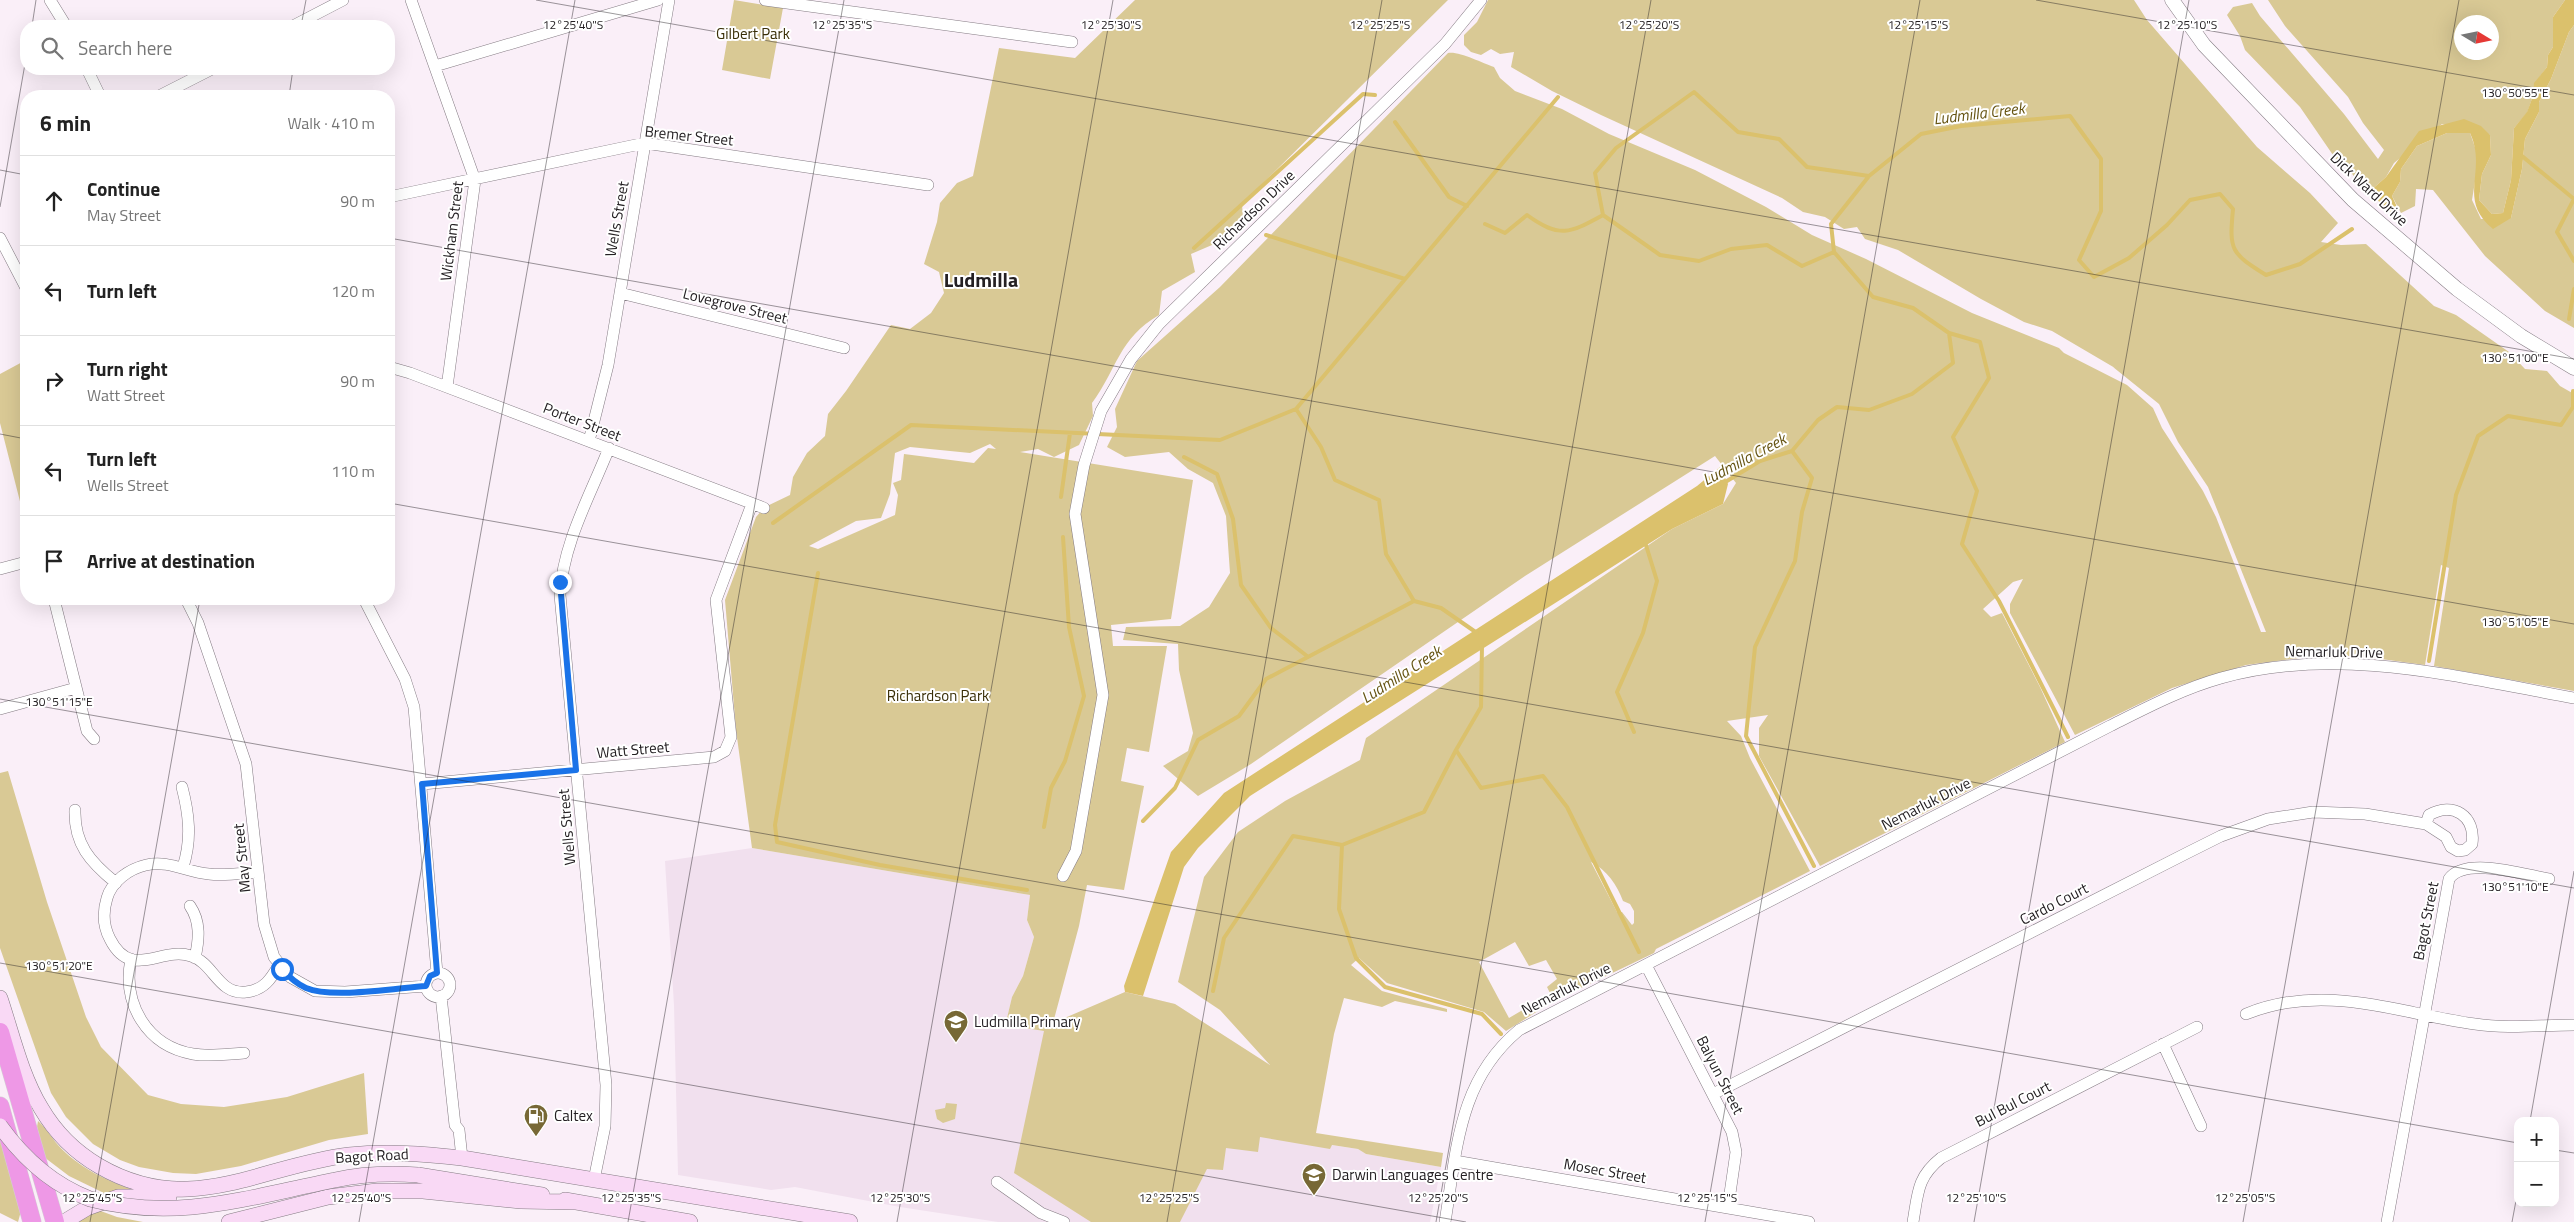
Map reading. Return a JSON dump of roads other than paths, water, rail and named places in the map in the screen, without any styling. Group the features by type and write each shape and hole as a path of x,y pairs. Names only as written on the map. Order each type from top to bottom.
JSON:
{"highway":[{"path":"0,1032 55,1222"},
{"path":"0,1106 28,1218"}],"main road":[{"name":"Bagot Road","path":"0,998 36,1100 55,1129 82,1155 116,1175 154,1187 191,1190 237,1183 303,1164 349,1155 406,1153 462,1158 850,1222"},
{"name":"Bagot Road","path":"0,1126 34,1164 62,1185 103,1204 139,1213 171,1215 201,1213 337,1180 384,1174 418,1175 531,1192 575,1202 690,1222"},
{"path":"64,1222 87,1208 118,1197 208,1195 237,1183"},
{"name":"Bagot Road","path":"229,1222 328,1197 377,1191 423,1191 521,1201 575,1202"},
{"path":"243,1222 273,1211"}],"street":[{"path":"50,0 58,6 64,20"},
{"path":"305,20 343,0"},
{"name":"Wickham Street","path":"411,0 475,180 447,386"},
{"path":"435,66 658,0"},
{"name":"Wells Street","path":"589,441 608,365 669,0"},
{"path":"766,0 1072,42"},
{"name":"Richardson Drive","path":"1063,876 1076,851 1103,695 1075,514 1084,466 1102,411 1131,359 1158,324 1445,44 1481,0"},
{"name":"Dick Ward Drive","path":"2172,0 2204,45 2353,200 2382,226 2489,312 2521,336 2574,368"},
{"path":"90,75 97,90"},
{"path":"171,90 200,75"},
{"name":"Bremer Street","path":"395,196 645,143 928,185"},
{"path":"0,238 20,276"},
{"name":"Lovegrove Street","path":"620,293 844,348"},
{"name":"Porter Street","path":"395,368 447,386 764,508"},
{"name":"Wells Street","path":"594,1180 605,1126 607,1102 560,582 568,548 609,448"},
{"name":"Watt Street","path":"422,784 714,757 725,751 731,737 716,600 752,504"},
{"path":"0,569 20,564"},
{"path":"55,605 87,731 94,739"},
{"name":"May Street","path":"189,605 198,623 244,757 266,938 279,965 298,984 315,991 334,992 426,986"},
{"path":"367,605 401,670 412,698 422,784 437,973"},
{"name":"Nemarluk Drive","path":"1445,1222 1455,1161 1469,1096 1480,1074 1506,1041 1519,1030 2110,726 2184,690 2222,678 2280,666 2311,663 2362,664 2574,698"},
{"path":"0,709 76,688"},
{"path":"182,787 190,825 188,849 183,867"},
{"path":"75,810 76,828 81,848 93,864 116,883"},
{"name":"Cardo Court","path":"1713,1094 2170,861 2241,828 2268,819 2313,812 2365,814 2426,824"},
{"path":"258,872 210,874 166,863 144,866 126,874 108,893 105,904 105,926 114,947 131,959 138,961 183,954 195,958 227,988 241,992 265,985 279,965"},
{"name":"Bagot Street","path":"2387,1222 2423,1014 2446,893 2453,873 2471,867 2549,879"},
{"path":"190,906 198,924 198,947 195,958"},
{"path":"131,959 128,982 130,999 138,1015 159,1040 175,1049 195,1055 244,1053"},
{"name":"Balyun Street","path":"1646,965 1713,1094 1735,1142 1736,1152 1728,1207"},
{"path":"437,973 445,975 450,982 449,989 442,996 432,995 426,986 430,976 437,973"},
{"path":"442,996 455,1125 460,1130 462,1158"},
{"path":"2246,1014 2280,1003 2336,998 2484,1025 2574,1026"},
{"name":"Bul Bul Court","path":"1913,1222 1920,1182 1925,1172 1941,1158 2197,1027"},
{"path":"2164,1044 2201,1126"},
{"name":"Mosec Street","path":"1455,1161 1809,1222"},
{"path":"997,1182 1042,1213 1064,1222"}],"waterway":[{"path":"1834,252 1802,266 1767,245 1731,249 1699,261 1660,255 1603,215 1595,173 1616,148 1694,92 1738,132 1779,139 1807,167 1869,176"},
{"path":"1194,248 1363,94 1375,95"},
{"path":"773,523 911,425 1220,440 1296,409 1558,97"},
{"name":"Ludmilla Creek","path":"1722,484 1760,461 1792,451 1818,420 1837,407 1869,410 1912,394 1953,363 1949,333 1913,308 1873,297 1834,252 1831,224 1869,176 1921,134 1961,126 2070,116 2101,159 2101,211 2079,260 2094,277 2129,258 2167,225 2190,200 2220,194 2233,209 2232,243 2235,250 2239,256 2266,275 2300,264 2352,229"},
{"path":"1395,122 1449,197 1467,206"},
{"path":"2522,156 2574,199"},
{"path":"2574,199 2557,232 2574,261"},
{"path":"1485,224 1505,233 1527,215 1548,228 1565,231 1582,226 1603,215"},
{"path":"1266,235 1405,279"},
{"path":"2569,319 2574,289"},
{"path":"1949,333 1980,342 1989,378 1953,437 1977,491 1962,544 1999,601 2068,737"},
{"path":"2429,661 2456,495 2478,436 2508,416 2561,425 2573,407 2573,391"},
{"path":"1296,409 1321,447 1335,480 1379,500 1386,554 1414,601 1441,608 1477,633"},
{"path":"1061,497 1070,433"},
{"path":"1792,451 1812,478 1802,512 1795,561 1755,647 1746,736 1814,866"},
{"path":"1184,457 1217,474 1233,519 1241,585 1271,628 1307,656"},
{"path":"1044,827 1051,788 1065,761 1084,696 1069,627 1063,537"},
{"path":"1634,732 1617,692 1643,633 1657,581 1645,542"},
{"path":"818,573 775,825 777,842 880,865 1027,890"},
{"path":"1143,821 1175,788 1198,740 1239,716 1266,679 1414,601"},
{"path":"1482,645 1481,707 1456,750 1481,788 1543,776 1567,807 1639,952"},
{"path":"1456,750 1424,812 1342,845 1339,909 1356,958 1385,987 1482,1014 1501,1034"},
{"path":"1213,991 1224,938 1293,836 1342,845"}],"place":[{"name":"Ludmilla Primary","path":"956,1043"},
{"name":"Caltex","path":"536,1137"},
{"name":"Darwin Languages Centre","path":"1314,1196"}],"district":[{"name":"Ludmilla","path":"981,280"}],"park label":[{"name":"Gilbert Park","path":"753,34"},
{"name":"Richardson Park","path":"938,696"}]}
